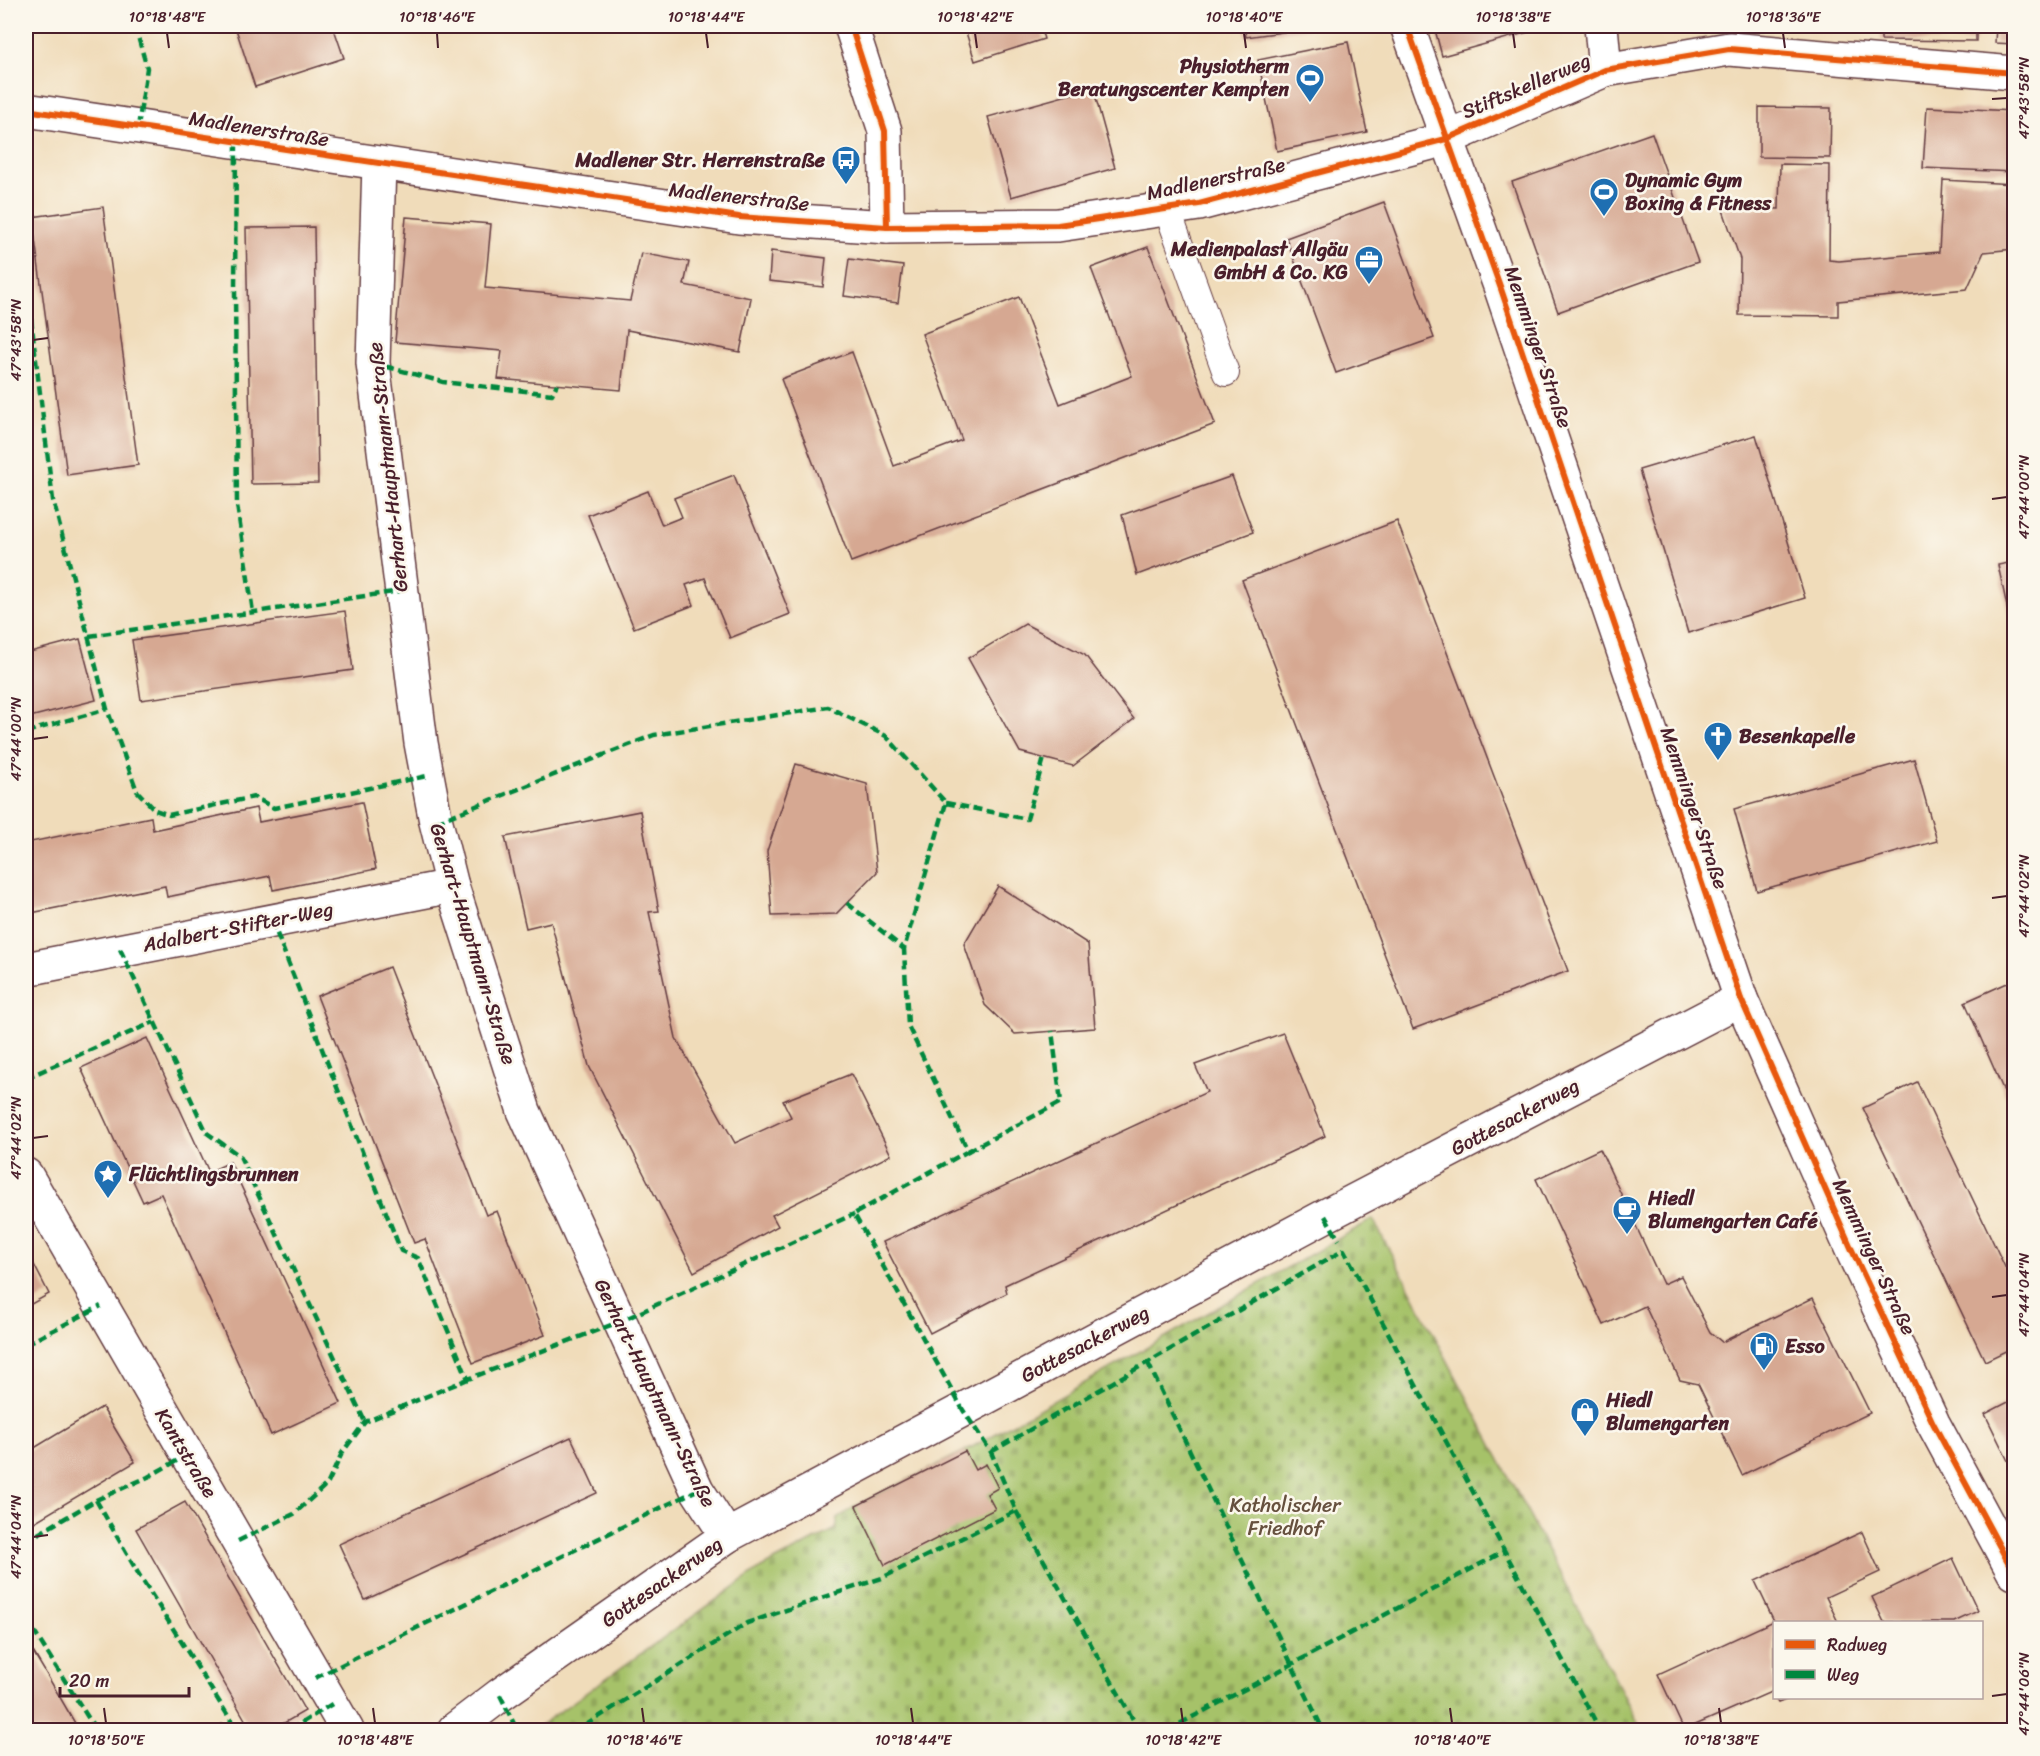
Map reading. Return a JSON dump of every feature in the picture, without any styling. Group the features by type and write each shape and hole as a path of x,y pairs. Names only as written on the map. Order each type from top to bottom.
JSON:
{"street":[{"path":"851,26 885,131 887,227"},
{"name":"Memminger Straße","path":"1407,26 1501,289 1741,999 1852,1250 1933,1423 2014,1573"},
{"path":"1601,26 1605,70"},
{"name":"Stiftskellerweg","path":"1446,139 1605,70 1730,49 2014,73"},
{"name":"Madlenerstraße","path":"26,110 739,217 887,227 1058,225 1199,204 1446,139"},
{"name":"Gerhart-Hauptmann-Straße","path":"379,164 373,363 421,743 436,822 452,886 524,1111 697,1490 727,1536"},
{"name":"Adalbert-Stifter-Weg","path":"26,969 452,886"},
{"name":"Gottesackerweg","path":"454,1731 500,1695 727,1536 1325,1216 1741,999"},
{"name":"Kantstraße","path":"26,1175 347,1731"}],"lane":[{"path":"1167,209 1226,373"}],"green space":[{"name":"Katholischer Friedhof","path":"1373,1219 1642,1730 534,1730 761,1568 836,1529 838,1518 856,1506 965,1451"}],"building":[{"path":"235,26 333,26 344,58 255,87"},
{"path":"964,26 1040,26 1044,39 975,61"},
{"path":"1244,26 1318,26 1318,27 1246,37"},
{"path":"1434,26 1550,26 1442,56"},
{"path":"1881,26 1976,26 1976,41 1881,40"},
{"path":"1996,26 2014,26 2014,44 1995,43"},
{"path":"1348,42 1367,132 1277,151 1258,60"},
{"path":"1093,88 1115,168 1011,197 988,117"},
{"path":"1759,107 1831,108 1830,158 1759,157"},
{"path":"1927,107 2014,111 2014,172 1923,168"},
{"path":"1652,133 1698,262 1558,312 1512,182"},
{"path":"1780,164 1830,165 1829,260 1939,252 1943,180 2014,184 2014,249 1984,252 1967,289 1838,301 1838,316 1739,315 1740,259 1722,207 1779,209"},
{"path":"1384,202 1434,338 1336,373 1286,238"},
{"path":"103,207 138,465 67,475 32,217"},
{"path":"406,217 491,224 485,288 630,301 641,253 689,262 684,285 751,298 740,352 627,330 621,390 498,379 502,351 395,342"},
{"path":"314,227 318,483 251,484 246,228"},
{"path":"1148,247 1215,424 851,562 781,379 852,352 894,466 962,440 922,334 1019,297 1060,404 1132,376 1091,268"},
{"path":"771,251 826,258 823,287 769,281"},
{"path":"849,259 903,266 898,303 844,296"},
{"path":"1756,435 1805,598 1688,633 1639,470"},
{"path":"734,475 790,614 730,638 705,578 686,585 694,605 634,628 588,515 648,491 662,525 682,517 674,498"},
{"path":"1232,476 1253,532 1137,575 1122,515"},
{"path":"1397,521 1568,971 1413,1029 1242,580"},
{"path":"2014,562 2014,624 2011,625 1998,565"},
{"path":"345,611 353,670 141,700 132,640"},
{"path":"1025,624 1085,655 1134,719 1073,766 1020,752 968,658"},
{"path":"80,639 96,700 26,718 26,653"},
{"path":"1914,759 1937,841 1757,891 1734,809"},
{"path":"796,764 867,784 877,872 836,914 772,916 767,851"},
{"path":"362,802 376,869 273,890 270,876 167,897 165,886 26,914 26,843 151,817 153,830 256,808 259,822"},
{"path":"640,811 659,911 649,912 676,1038 735,1143 791,1117 783,1101 851,1074 891,1155 772,1215 778,1226 694,1272 589,1066 551,922 526,928 505,837"},
{"path":"998,886 1088,944 1095,1028 1015,1034 985,1005 964,944"},
{"path":"389,967 486,1215 497,1211 545,1335 473,1363 425,1239 414,1243 317,996"},
{"path":"2014,980 2014,1125 2006,1105 2009,1103 1965,1002"},
{"path":"1283,1033 1325,1136 1005,1285 1007,1293 930,1333 883,1242 1207,1092 1195,1065"},
{"path":"147,1038 209,1172 230,1162 341,1403 271,1435 161,1194 143,1202 81,1068"},
{"path":"1917,1082 2014,1286 2014,1347 1985,1361 1863,1108"},
{"path":"1600,1149 1663,1284 1681,1276 1710,1332 1722,1342 1813,1298 1870,1413 1742,1475 1698,1384 1680,1380 1645,1306 1604,1325 1536,1179"},
{"path":"26,1249 49,1294 26,1307"},
{"path":"2014,1399 2014,1473 1985,1414"},
{"path":"102,1407 135,1462 26,1527 26,1453"},
{"path":"571,1437 597,1493 365,1600 339,1544"},
{"path":"965,1451 975,1470 986,1464 998,1488 987,1494 995,1509 885,1565 856,1506"},
{"path":"185,1502 305,1711 272,1730 251,1730 136,1529"},
{"path":"1862,1532 1880,1572 1826,1597 1838,1621 1774,1621 1755,1581"},
{"path":"1953,1558 1978,1611 1956,1621 1884,1621 1872,1597"},
{"path":"1773,1621 1773,1691 1684,1730 1658,1674"},
{"path":"26,1640 47,1675 79,1730 26,1730"},
{"path":"1776,1699 1788,1699 1778,1703"},
{"path":"222,1724 226,1730 212,1730"}],"marked path":[{"path":"135,26 147,68 138,127"},
{"path":"236,142 237,505 253,612"},
{"path":"26,278 53,500 107,709 137,791 155,810 169,815 254,797 274,808 427,776"},
{"path":"373,363 443,382 552,394 557,384"},
{"path":"89,636 400,591"},
{"path":"436,822 654,735 828,707 886,736 946,803 904,949 908,1026 968,1151 854,1214 963,1410 991,1452 1016,1511 882,1578 747,1623 578,1730"},
{"path":"26,732 107,709"},
{"path":"946,803 1027,819 1044,758"},
{"path":"847,903 904,949"},
{"path":"272,921 401,1251 418,1258 468,1379 619,1322 854,1214"},
{"path":"120,949 207,1133 240,1156 365,1422"},
{"path":"26,1078 154,1022"},
{"path":"968,1151 1061,1102 1052,1031"},
{"path":"1325,1216 1339,1240"},
{"path":"991,1452 1344,1250 1600,1730"},
{"path":"26,1344 101,1306"},
{"path":"1148,1363 1323,1730"},
{"path":"238,1541 294,1514 328,1483 342,1453 365,1422 468,1379"},
{"path":"26,1541 96,1500 148,1477 187,1455"},
{"path":"315,1678 697,1490"},
{"path":"96,1500 138,1573 237,1730"},
{"path":"1016,1511 1139,1730"},
{"path":"1168,1730 1505,1551"},
{"path":"26,1619 96,1730"},
{"path":"500,1695 517,1730"},
{"path":"290,1730 332,1704"}],"cycle path":[{"path":"851,26 885,131 887,227"},
{"path":"1407,26 1501,289 1741,999 1852,1250 1933,1423 2014,1573"},
{"path":"26,110 739,217 887,227 1058,225 1199,204 1446,139 1605,70 1729,49 2014,73"}],"place":[{"name":"Physiotherm Beratungscenter Kempten","path":"1310,104"},
{"name":"Madlener Str. Herrenstraße","path":"846,186"},
{"name":"Dynamic Gym Boxing & Fitness","path":"1604,218"},
{"name":"Medienpalast Allgäu GmbH & Co. KG","path":"1369,286"},
{"name":"Besenkapelle","path":"1718,762"},
{"name":"Flüchtlingsbrunnen","path":"108,1200"},
{"name":"Hiedl Blumengarten Café","path":"1627,1236"},
{"name":"Esso","path":"1764,1372"},
{"name":"Hiedl Blumengarten","path":"1585,1438"}]}
